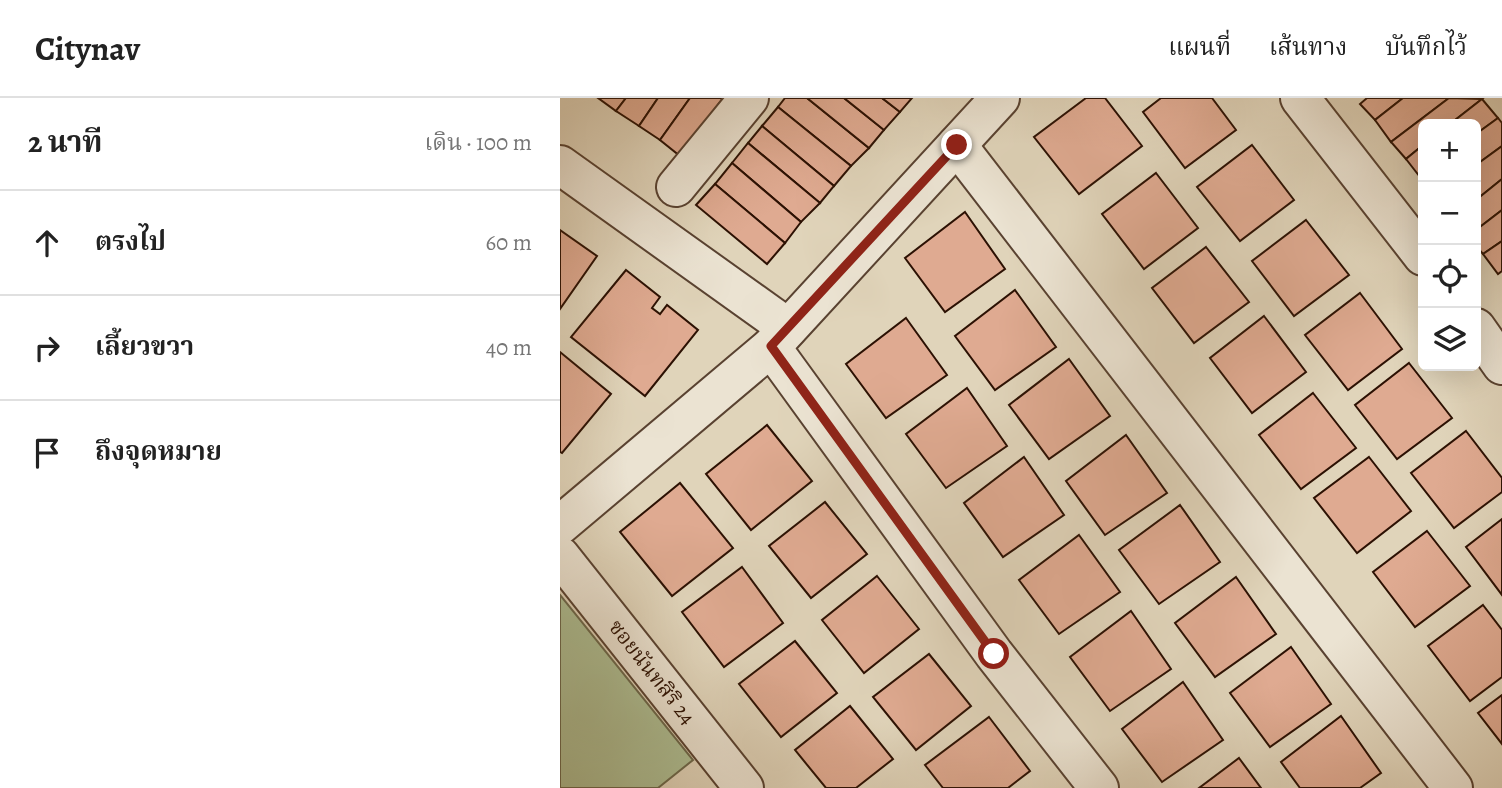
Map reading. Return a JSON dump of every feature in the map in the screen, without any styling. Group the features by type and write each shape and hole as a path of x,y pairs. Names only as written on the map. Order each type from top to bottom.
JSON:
{"street":[{"path":"676,187 749,98"},
{"path":"560,525 780,337 1000,98"},
{"path":"1300,98 1418,250"},
{"path":"957,145 1453,788"},
{"path":"560,165 780,337 994,654 1099,788"},
{"path":"1481,335 1502,365"},
{"name":"ซอยนันทสิริ 24","path":"560,556 744,788"}],"green space":[{"path":"560,595 693,760 658,788 560,788"}],"building":[{"path":"598,98 626,98 616,111"},
{"path":"626,98 658,98 639,126 616,111"},
{"path":"658,98 690,98 660,140 639,126"},
{"path":"690,98 723,98 680,156 660,140"},
{"path":"785,98 807,98 869,148 851,166 778,107"},
{"path":"807,98 844,98 884,130 869,148"},
{"path":"844,98 882,98 900,112 884,130"},
{"path":"882,98 912,98 900,112"},
{"path":"1086,98 1105,98 1142,146 1079,194 1034,137"},
{"path":"1161,98 1212,98 1236,130 1185,168 1143,112"},
{"path":"1367,98 1403,98 1375,120 1360,104"},
{"path":"1403,98 1449,98 1391,142 1375,120"},
{"path":"1449,98 1482,99 1456,119 1421,119"},
{"path":"1482,99 1498,118 1481,130 1481,119 1456,119"},
{"path":"778,107 851,166 834,186 762,126"},
{"path":"1498,118 1502,123 1502,146 1481,161 1481,130"},
{"path":"1418,122 1418,149 1406,159 1391,142"},
{"path":"762,126 834,186 820,203 748,143"},
{"path":"748,143 820,203 801,222 732,163"},
{"path":"1252,145 1294,200 1240,241 1197,187"},
{"path":"1502,146 1502,179 1481,196 1481,182 1481,161"},
{"path":"1418,149 1418,174 1406,159"},
{"path":"732,163 801,222 785,243 715,184"},
{"path":"1156,173 1198,228 1144,269 1102,214"},
{"path":"1502,179 1502,210 1481,226 1481,196"},
{"path":"715,184 785,243 767,264 696,205"},
{"path":"1502,210 1502,241 1483,254 1481,252 1481,226"},
{"path":"965,212 1005,269 945,312 905,258"},
{"path":"1306,220 1349,275 1294,316 1252,261"},
{"path":"560,230 597,256 560,309"},
{"path":"1502,241 1502,271 1498,274 1483,254"},
{"path":"1206,247 1249,302 1194,343 1152,288"},
{"path":"626,270 660,297 652,308 660,314 667,305 698,330 645,396 571,337"},
{"path":"1015,290 1056,347 995,390 955,336"},
{"path":"1360,293 1402,349 1348,390 1305,335"},
{"path":"1264,316 1306,372 1252,413 1210,358"},
{"path":"906,318 947,375 886,418 846,364"},
{"path":"560,352 611,394 562,453 560,452"},
{"path":"1069,359 1110,416 1049,459 1009,405"},
{"path":"1409,363 1452,418 1397,459 1355,405"},
{"path":"967,388 1007,446 946,488 906,434"},
{"path":"1313,393 1356,448 1301,489 1259,435"},
{"path":"767,425 812,481 751,530 706,474"},
{"path":"1466,431 1502,478 1502,492 1454,528 1411,473"},
{"path":"1126,435 1167,493 1105,535 1066,481"},
{"path":"1024,457 1064,515 1003,557 964,503"},
{"path":"1369,457 1411,511 1357,553 1314,498"},
{"path":"680,483 733,548 672,596 620,532"},
{"path":"825,502 867,554 811,598 769,546"},
{"path":"1180,505 1220,562 1159,604 1119,550"},
{"path":"1502,519 1502,595 1466,547"},
{"path":"1427,531 1470,586 1415,627 1373,572"},
{"path":"1079,535 1120,592 1059,634 1019,580"},
{"path":"742,567 783,623 724,667 682,612"},
{"path":"877,576 919,629 864,673 822,620"},
{"path":"1236,577 1276,634 1215,677 1175,623"},
{"path":"1483,605 1502,630 1502,677 1470,701 1428,646"},
{"path":"1131,611 1171,669 1110,711 1070,657"},
{"path":"795,641 837,693 781,737 739,684"},
{"path":"1291,647 1331,704 1270,747 1230,693"},
{"path":"929,654 971,706 916,750 873,697"},
{"path":"1183,682 1223,740 1162,782 1122,729"},
{"path":"1502,695 1502,744 1478,713"},
{"path":"850,706 893,759 856,788 826,788 795,750"},
{"path":"1341,716 1381,773 1360,788 1300,788 1281,762"},
{"path":"989,717 1030,771 1008,788 943,788 925,765"},
{"path":"1239,758 1261,788 1199,788"}],"route":[{"path":"957,145 771,346 994,654"}]}
